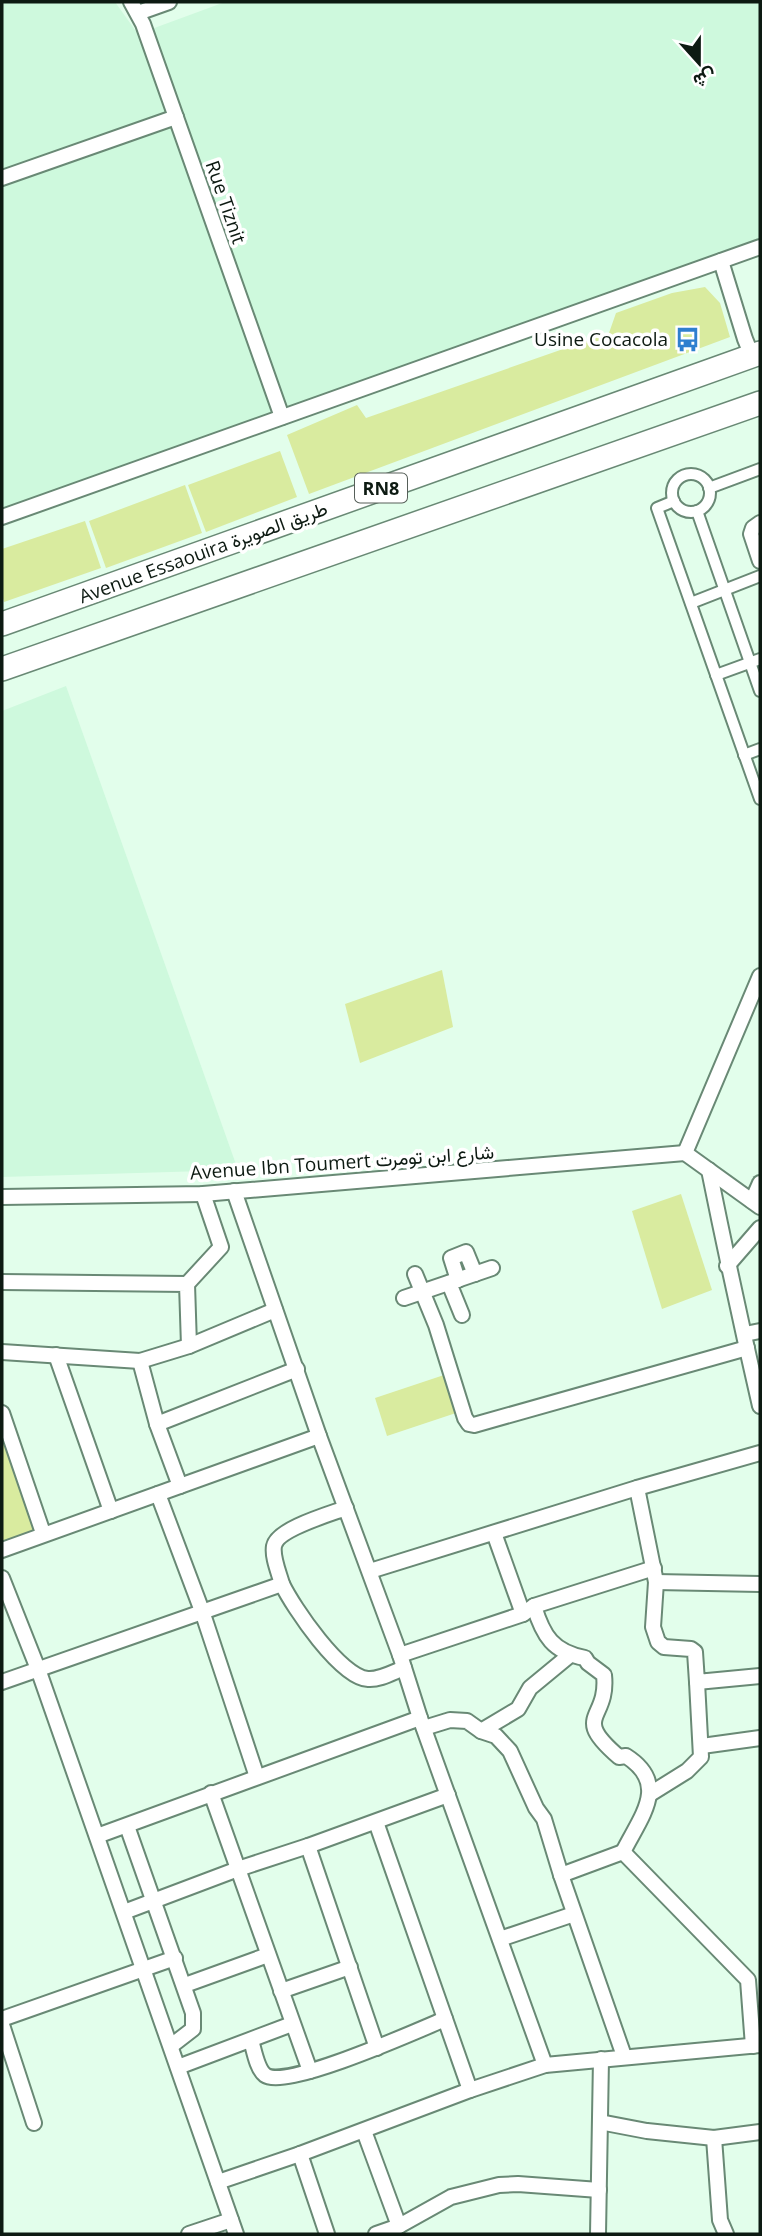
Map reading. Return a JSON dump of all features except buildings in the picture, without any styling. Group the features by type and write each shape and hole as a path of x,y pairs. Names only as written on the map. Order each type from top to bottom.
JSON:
{"main road":[{"name":"Avenue Essaouira طريق الصويرة","path":"2,624 756,354"},
{"name":"RN8","path":"2,669 760,403"}],"street":[{"path":"135,8 169,2"},
{"name":"Rue Tiznit","path":"135,8 282,416"},
{"path":"2,178 176,117"},
{"path":"2,517 760,247"},
{"path":"721,261 744,339 756,354"},
{"path":"709,488 760,469"},
{"path":"684,475 699,476 709,488 710,497 706,506 698,511 684,511 674,501 674,485 684,475"},
{"path":"674,501 657,508 760,799"},
{"path":"698,511 725,591 755,661 760,691"},
{"path":"760,523 753,528 751,534 760,561"},
{"path":"691,604 760,576"},
{"path":"716,676 755,661"},
{"path":"744,755 760,749"},
{"path":"760,976 685,1153 756,1204 760,1183"},
{"name":"Avenue Ibn Toumert شارع ابن تومرت","path":"2,1197 203,1194 685,1153"},
{"path":"709,1170 727,1266 751,1338 760,1406"},
{"path":"234,1191 545,2065"},
{"path":"189,1346 187,1284 222,1247 203,1194"},
{"path":"727,1266 760,1228"},
{"path":"462,1315 453,1281 451,1258 466,1252 475,1274"},
{"path":"404,1298 492,1268"},
{"path":"415,1274 436,1325 468,1424 474,1425 751,1338"},
{"path":"2,1282 187,1284"},
{"path":"2,1352 140,1360 189,1346 275,1310"},
{"path":"56,1355 111,1511"},
{"path":"140,1360 157,1424 180,1486"},
{"path":"157,1424 297,1369"},
{"path":"2,1413 43,1533"},
{"path":"2,1549 319,1436"},
{"path":"370,1571 637,1488 760,1453"},
{"path":"637,1488 655,1575 653,1628 658,1642 664,1647 691,1649 695,1652 702,1746 701,1757 696,1764 650,1794"},
{"path":"158,1494 202,1611 257,1777"},
{"path":"346,1508 283,1534 276,1540 274,1555 290,1601 318,1638 355,1675 370,1680 402,1661 529,1610 655,1575 760,1584"},
{"path":"494,1533 541,1630 558,1649 585,1658 604,1675 603,1700 594,1717 593,1727 604,1744 619,1756 626,1756 640,1765 649,1778 650,1794 623,1852 561,1875"},
{"path":"2,1578 38,1669 236,2234"},
{"path":"2,1682 282,1584"},
{"path":"481,1731 518,1709 530,1688 570,1655"},
{"path":"697,1682 760,1676"},
{"path":"97,1836 257,1777 422,1723 467,1721 481,1731 496,1736 510,1751 536,1808 544,1819 624,2056"},
{"path":"702,1746 760,1738"},
{"path":"211,1793 310,2071"},
{"path":"124,1912 239,1868 448,1795"},
{"path":"376,1822 470,2090"},
{"path":"127,1826 185,1985 195,2024 190,2033 171,2046"},
{"path":"308,1846 377,2049"},
{"path":"218,2182 545,2065 756,2045 754,1980 623,1852"},
{"path":"500,1939 574,1914"},
{"path":"185,1985 268,1955"},
{"path":"2,2019 175,1958"},
{"path":"281,1991 350,1967"},
{"path":"251,2040 261,2070 269,2077 278,2078 310,2071 377,2049 445,2019"},
{"path":"178,2067 292,2024"},
{"path":"2,2025 34,2123"},
{"path":"598,2234 601,2059"},
{"path":"600,2122 647,2131 714,2138 760,2132"},
{"path":"364,2131 399,2226"},
{"path":"714,2138 720,2220 726,2234"},
{"path":"300,2154 327,2234"},
{"path":"376,2234 399,2226 451,2197 499,2185 599,2190"},
{"path":"189,2234 231,2220"}],"shaded area":[{"path":"2,2 115,2 138,34 225,2 760,2 760,242 2,512"},
{"path":"66,686 238,1170 2,1177 2,711"}],"green space":[{"path":"705,287 720,303 730,337 309,494 287,435 357,405 366,418 609,333 616,313 672,293"},
{"path":"280,451 297,497 206,532 188,485"},
{"path":"185,485 202,533 106,568 89,521"},
{"path":"85,521 101,568 4,602 2,549"},
{"path":"442,970 453,1027 360,1063 345,1004"},
{"path":"681,1194 712,1290 662,1309 632,1211"},
{"path":"444,1375 456,1413 387,1436 375,1398"},
{"path":"2,1428 37,1530 2,1545"}],"place":[{"name":"Usine Cocacola","path":"688,339"}]}
